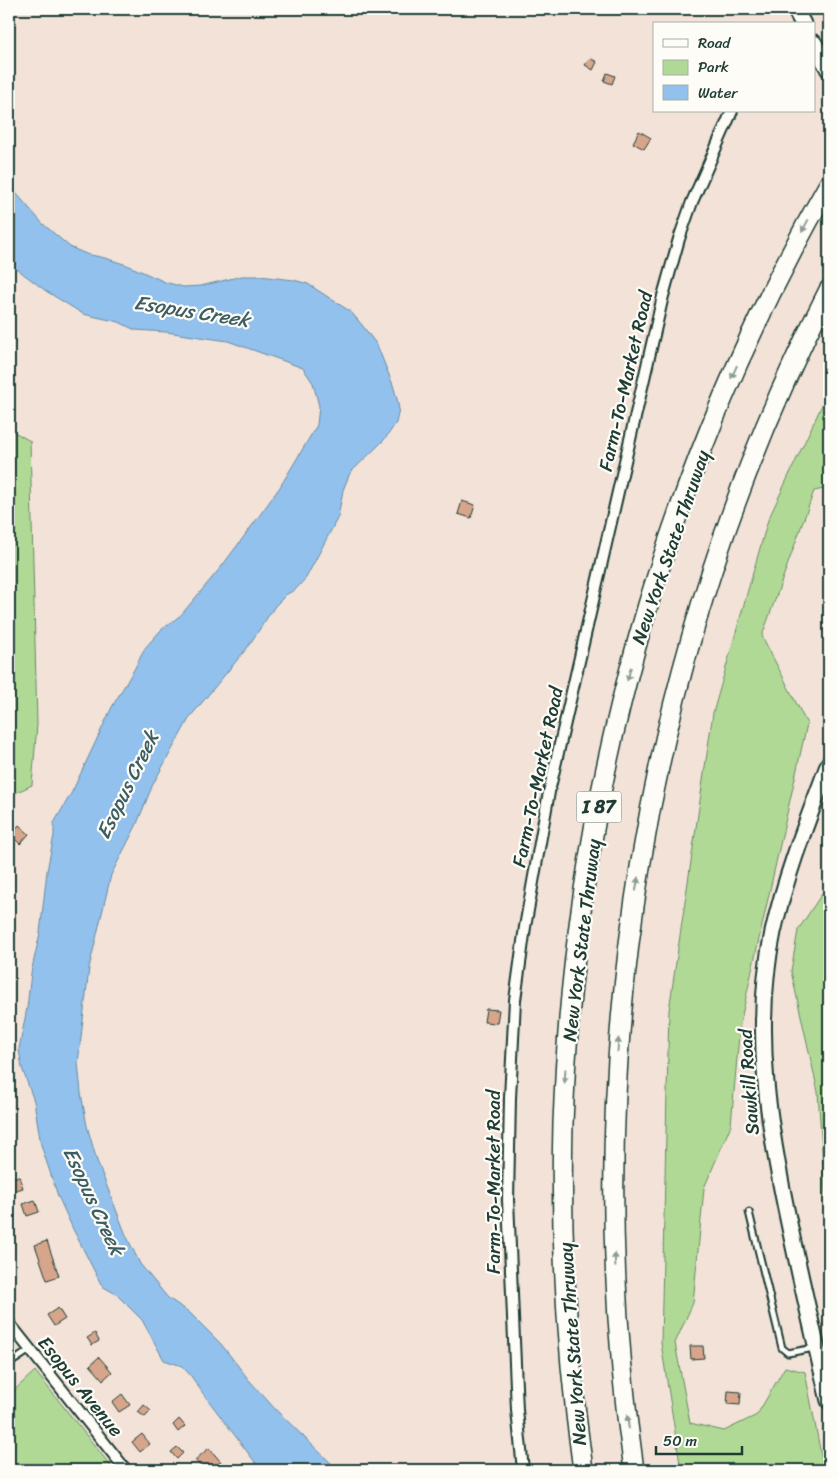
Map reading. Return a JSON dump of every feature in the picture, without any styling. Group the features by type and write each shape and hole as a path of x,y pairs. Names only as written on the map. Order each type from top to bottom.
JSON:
{"highway":[{"name":"New York State Thruway","path":"583,1470 572,1381 566,1297 563,1131 573,984 596,820 635,650 688,486 719,407 755,327 797,242 829,184"},
{"name":"I 87","path":"634,1470 624,1393 617,1311 613,1166 619,1040 627,956 639,871 654,789 673,706 714,568 736,503 766,427 829,290"}],"street":[{"path":"816,47 829,70"},
{"name":"Farm-To-Market Road","path":"523,1470 517,1410 508,1200 510,1098 515,1010 525,927 549,792 663,296 679,239 692,202 732,112"},
{"name":"Sawkill Road","path":"829,763 797,850 780,906 768,961 763,1020 765,1080 772,1141 829,1401"},
{"name":"Esopus Avenue","path":"9,1324 126,1470"}],"lane":[{"path":"749,1212 782,1348 788,1353 817,1348"},
{"path":"9,1364 30,1350"}],"green space":[{"path":"829,390 829,488 814,491 762,636 807,724 740,1024 731,1125 704,1188 693,1303 675,1343 690,1423 724,1431 757,1415 785,1367 805,1372 824,1470 681,1470 661,1343 669,1010 713,713 768,520"},
{"path":"9,429 30,441 37,724 32,785 9,796"},
{"path":"829,890 829,1249 818,1092 791,971 798,930 821,895"},
{"path":"35,1371 114,1470 9,1470 9,1395"}],"water":[{"name":"Esopus Creek","path":"9,185 43,224 70,247 86,254 127,265 165,282 183,287 201,286 242,276 260,276 294,280 308,284 351,312 362,325 377,345 397,399 399,409 396,423 385,439 350,473 343,490 338,517 306,578 295,590 287,594 275,606 247,648 190,717 153,784 136,826 111,875 89,968 78,1063 87,1126 97,1161 126,1235 140,1264 168,1298 189,1312 221,1344 249,1380 276,1410 338,1470 261,1470 191,1376 182,1366 164,1360 142,1320 116,1294 102,1286 58,1196 41,1145 34,1101 22,1068 19,1049 27,1008 31,973 40,933 47,871 54,835 54,823 72,792 112,707 145,648 161,630 181,615 222,566 257,519 280,487 317,425 319,406 313,383 303,368 228,341 166,332 135,330 119,322 83,314 46,291 9,263"}],"building":[{"path":"590,58 597,62 593,70 585,65"},
{"path":"607,73 615,76 612,84 604,81"},
{"path":"639,131 651,138 644,149 633,143"},
{"path":"462,501 475,505 471,518 458,514"},
{"path":"19,825 29,834 20,844 11,835"},
{"path":"486,1009 499,1010 497,1023 484,1022"},
{"path":"19,1176 23,1188 10,1192 9,1179"},
{"path":"35,1200 39,1212 27,1216 23,1204"},
{"path":"47,1241 59,1276 47,1280 35,1245"},
{"path":"58,1308 65,1319 54,1326 47,1315"},
{"path":"95,1333 99,1341 92,1345 87,1338"},
{"path":"690,1346 703,1346 704,1358 691,1359"},
{"path":"99,1357 112,1372 103,1380 90,1365"},
{"path":"728,1391 741,1392 740,1405 727,1404"},
{"path":"122,1394 130,1405 119,1412 112,1402"},
{"path":"144,1405 151,1411 145,1417 138,1412"},
{"path":"179,1419 185,1426 178,1432 173,1425"},
{"path":"142,1434 150,1444 140,1452 132,1442"},
{"path":"177,1447 183,1453 177,1459 171,1452"},
{"path":"209,1448 221,1462 211,1470 204,1470 195,1460"}]}
